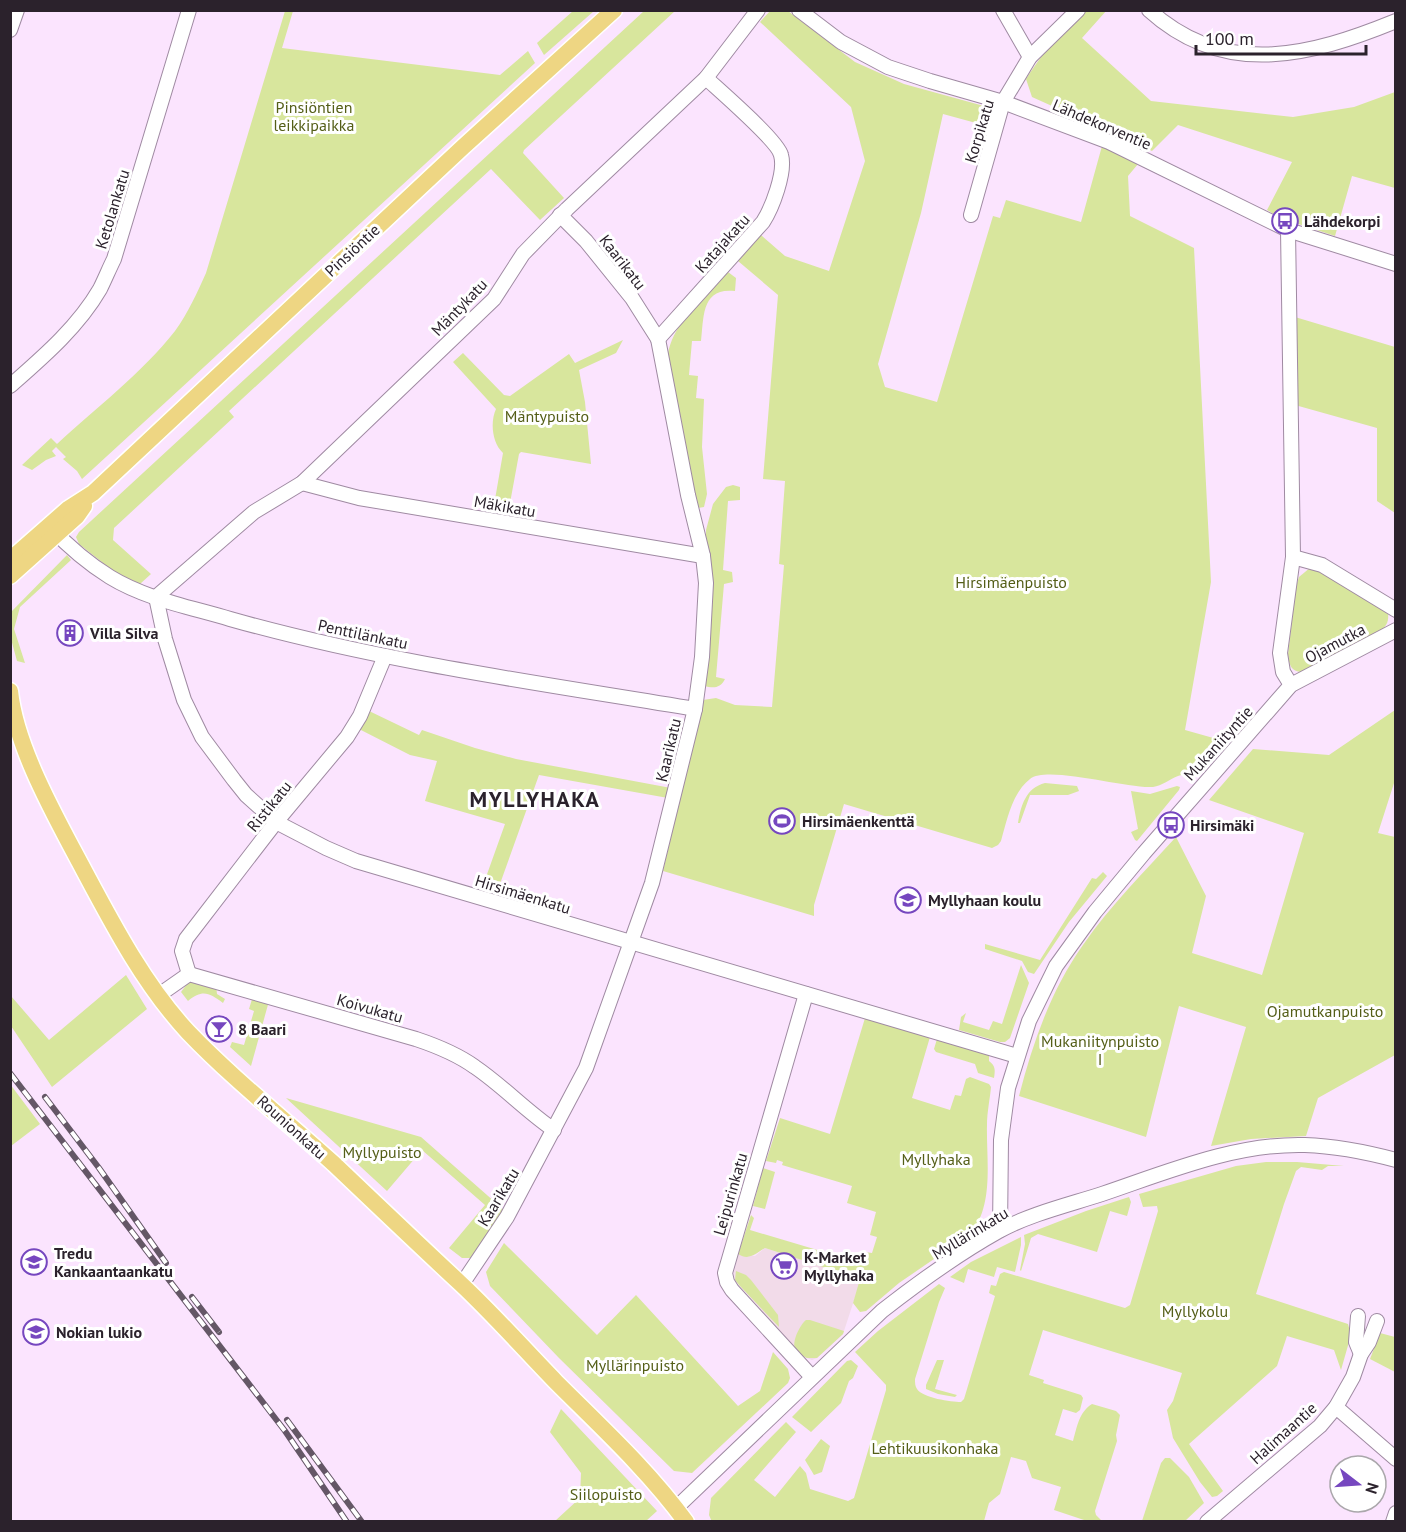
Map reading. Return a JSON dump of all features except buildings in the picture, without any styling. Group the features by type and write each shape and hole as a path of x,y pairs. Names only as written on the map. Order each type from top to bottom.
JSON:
{"main road":[{"name":"Pinsiöntie","path":"10,576 53,530 68,509 93,493 463,147 614,10"},
{"name":"Pinsiöntie","path":"10,560 53,530"},
{"name":"Rounionkatu","path":"10,691 23,741 43,791 64,834 144,975 188,1031 462,1284 653,1480 681,1515"}],"street":[{"path":"10,30 17,10"},
{"name":"Ketolankatu","path":"10,386 61,339 82,316 100,289 114,259 189,10"},
{"name":"Mäntykatu","path":"156,597 254,512 302,483 494,299 523,254 706,78 758,10"},
{"name":"Lähdekorventie","path":"799,10 841,42 888,67 1004,102 1109,142 1288,230 1395,264"},
{"path":"1003,10 1030,57"},
{"name":"Korpikatu","path":"971,215 1004,102 1030,57 1078,10"},
{"path":"1149,10 1164,24 1197,43 1230,53 1266,56 1310,49 1361,35 1395,21"},
{"name":"Katajakatu","path":"658,339 763,222 772,206 783,165 778,147 706,78"},
{"name":"Kaarikatu","path":"462,1284 507,1217 586,1068 632,943 662,849 695,709 706,616 703,556 688,495 658,339 632,298 586,241 561,215"},
{"path":"1288,230 1293,557 1280,653 1283,672 1290,685"},
{"name":"Mäkikatu","path":"302,483 359,498 703,556"},
{"name":"Penttilänkatu","path":"53,530 109,577 156,597 282,634 384,656 695,709"},
{"path":"1293,557 1308,560 1335,572 1395,610"},
{"name":"Hirsimäenkatu","path":"156,597 176,678 202,737 246,795 276,822 326,848 358,861 1017,1056"},
{"name":"Ojamutka","path":"1290,685 1395,630"},
{"name":"Ristikatu","path":"189,974 182,951 186,939 276,822 347,736 364,705 384,656"},
{"name":"Mukaniityntie","path":"1000,1230 1001,1140 1008,1088 1029,1021 1056,966 1095,912 1180,810 1290,685"},
{"path":"159,995 189,974"},
{"name":"Koivukatu","path":"189,974 366,1023 448,1052 476,1068 536,1118 554,1130"},
{"name":"Leipurinkatu","path":"806,994 725,1273 732,1290 812,1377"},
{"name":"Myllärinkatu","path":"681,1515 812,1377 860,1331 913,1287 1000,1230 1035,1216 1194,1164 1267,1147 1305,1145 1395,1160"},
{"name":"Halimaantie","path":"1358,1316 1356,1342 1360,1354"},
{"name":"Halimaantie","path":"1206,1521 1223,1517 1320,1426 1336,1407 1353,1377 1360,1354 1369,1342 1377,1321"},
{"path":"1336,1407 1395,1459"},
{"path":"1393,1521 1395,1513"}],"shaded area":[{"path":"765,1248 861,1279 843,1334 817,1358 812,1360 802,1356 735,1280 734,1272 738,1254 755,1256"}],"green space":[{"path":"1107,10 1082,38 1151,101 1293,117 1354,107 1395,92 1395,188 1352,176 1335,236 1280,218 1267,210 1292,162 1178,125 1152,151 1032,97 1026,79 1062,31 1079,15 1087,11"},
{"name":"Pinsiöntien leikkipaikka","path":"285,11 293,11 282,48 500,75 528,51 535,63 82,479 77,471 63,459 66,457 56,447 52,451 56,456 32,470 22,465 51,438 57,444 118,390 162,346 184,317 206,273"},
{"path":"573,11 594,11 544,55 537,43"},
{"path":"644,11 675,11 524,150 523,153 564,198 540,220 491,169 229,411 234,417 114,528 113,540 151,574 140,584 113,571 79,544 76,537 79,532"},
{"name":"Hirsimäenpuisto","path":"770,11 788,11 855,62 904,84 984,106 988,111 987,126 943,114 921,213 878,364 885,387 937,402 993,216 1000,218 1006,200 1081,222 1102,146 1138,164 1128,176 1130,216 1194,248 1211,582 1185,730 1224,741 1196,771 1180,775 1153,787 1070,776 1039,775 1030,779 1014,799 1001,841 992,848 844,804 814,905 814,916 663,871 703,700 716,698 735,705 772,707 784,565 779,564 785,481 763,479 778,295 738,261 761,235 785,256 829,271 865,161 851,107 760,22"},
{"path":"728,272 736,278 735,291 724,291 710,299 704,314 701,341 692,341 689,375 698,376 696,398 704,399 702,447 707,494 704,507 698,508 667,360 676,331 694,307"},
{"path":"1295,317 1395,347 1395,513 1377,501 1377,428 1295,405"},
{"name":"Mäntypuisto","path":"623,340 616,353 579,370 585,402 591,464 521,452 508,514 493,511 503,453 496,444 493,432 496,409 453,362 463,353 504,395 510,396 569,354 575,363"},
{"path":"733,485 740,487 740,500 728,501 723,570 732,572 733,582 724,584 716,677 725,679 719,686 710,687 704,686 706,530 713,504 726,487"},
{"path":"67,555 71,560 20,607 14,629 25,663 17,661 11,639 12,611"},
{"path":"1311,567 1318,569 1388,612 1388,618 1381,631 1299,672 1291,667 1288,654 1296,586 1299,577"},
{"path":"367,710 419,735 422,730 516,759 671,788 668,798 539,775 496,895 481,891 505,824 425,801 437,761 410,755 357,728"},
{"path":"1395,710 1395,780 1378,833 1395,837 1395,1055 1318,1098 1306,1136 1251,1139 1211,1146 1246,1027 1179,1006 1146,1137 1019,1096 1044,1017 1061,980 1104,917 1176,837 1206,896 1192,953 1262,975 1304,833 1209,800 1253,749 1329,755"},
{"path":"1045,783 1077,786 1079,791 1068,795 1030,795 1020,823 1018,823 1029,793"},
{"path":"1180,787 1179,790 1137,841 1135,840 1131,832 1138,829 1131,791 1150,794"},
{"path":"1103,872 1107,876 1069,922 1034,974 1028,972 1022,961 985,949 985,944 1040,960 1092,878 1096,879"},
{"path":"1021,965 1029,983 1010,1038 1005,1042 1000,1042 959,1030 961,1017 966,1013 963,1022 989,1030 993,1021 1002,1024"},
{"path":"126,975 147,1009 52,1087 11,1026 11,996 49,1040"},
{"path":"192,982 216,985 217,994 225,999 223,1003 206,994 198,995 188,1001 181,992 187,984"},
{"path":"253,996 269,1001 251,1066 230,1047 232,1042 244,1045 254,1011 249,1009"},
{"name":"Myllyhaka","path":"865,1018 930,1037 912,1098 950,1110 955,1095 961,1096 966,1079 970,1077 989,1084 991,1087 987,1120 986,1197 977,1224 969,1235 899,1283 866,1311 860,1312 853,1303 860,1279 765,1248 749,1257 738,1254 751,1215 754,1218 750,1230 861,1263 865,1252 872,1253 877,1237 870,1235 876,1212 847,1203 852,1186 782,1165 783,1162 777,1160 776,1163 766,1161 780,1118 830,1134"},
{"path":"937,1039 989,1055 989,1061 995,1069 994,1078 978,1073 975,1064 936,1052 934,1049"},
{"path":"10,1084 40,1124 11,1146 10,1146"},
{"name":"Myllypuisto","path":"286,1098 421,1137 504,1210 474,1258 462,1258 449,1248 485,1205 422,1150 387,1191"},
{"path":"1266,1162 1344,1166 1328,1166 1322,1170 1301,1167 1296,1171 1256,1294 1348,1324 1351,1335 1341,1370 1334,1350 1287,1336 1277,1366 1189,1444 1223,1491 1217,1496 1212,1497 1200,1482 1173,1438 1167,1410 1173,1401 1182,1373 1043,1330 1029,1375 1044,1380 1043,1383 1081,1395 1083,1398 1080,1410 1076,1413 1063,1409 1055,1435 1073,1441 1081,1416 1092,1404 1116,1411 1120,1415 1117,1441 1095,1511 1102,1521 1087,1521 1054,1510 1061,1487 1032,1478 1026,1461 1011,1457 1000,1494 989,1503 984,1521 712,1522 709,1515 711,1498 786,1422 796,1432 754,1480 775,1497 800,1466 806,1473 810,1489 848,1501 854,1498 886,1390 886,1385 855,1352 878,1331 939,1284 945,1288 915,1384 917,1389 925,1395 961,1402 964,1399 995,1296 989,1293 991,1285 996,1286 1000,1274 1004,1272 1125,1308 1130,1305 1158,1211 1157,1206 1143,1207 1139,1194 1236,1166"},
{"path":"763,1168 775,1172 765,1209 753,1206"},
{"path":"1129,1197 1131,1202 1127,1216 1110,1211 1097,1252 1038,1234 1031,1238 1020,1270 1025,1244 1024,1235"},
{"path":"1021,1237 1015,1272 997,1267 994,1277 968,1269 964,1283 950,1277 971,1262"},
{"name":"Myllärinpuisto","path":"504,1243 597,1335 636,1295 738,1406 760,1391 773,1352 788,1369 790,1378 788,1383 692,1473 674,1471 559,1358 490,1286 486,1272"},
{"path":"736,1271 751,1280 778,1315 779,1327 735,1280"},
{"path":"806,1320 844,1331 817,1358 807,1358 799,1353 794,1345 797,1333"},
{"path":"1380,1333 1395,1337 1395,1372 1370,1359"},
{"path":"851,1360 858,1366 853,1378 849,1381 841,1403 811,1432 792,1417 847,1361"},
{"path":"937,1360 944,1360 935,1389 957,1395 955,1397 926,1389"},
{"name":"Siilopuisto","path":"561,1409 657,1511 646,1521 555,1521 580,1498 581,1473 550,1432"},
{"path":"821,1439 830,1446 822,1472 814,1475 805,1460"},
{"path":"1165,1458 1170,1458 1189,1477 1204,1503 1185,1521 1142,1521 1161,1463"}],"railway":[{"path":"10,1073 285,1431 347,1522"},
{"path":"45,1097 99,1168 166,1263"},
{"path":"192,1297 219,1332"},
{"path":"287,1420 362,1522"}],"place":[{"name":"Lähdekorpi","path":"1285,221"},
{"name":"Villa Silva","path":"70,633"},
{"name":"Hirsimäenkenttä","path":"782,821"},
{"name":"Hirsimäki","path":"1171,825"},
{"name":"Myllyhaan koulu","path":"908,900"},
{"name":"8 Baari","path":"219,1029"},
{"name":"Tredu Kankaantaankatu","path":"34,1262"},
{"name":"K-Market Myllyhaka","path":"784,1266"},
{"name":"Nokian lukio","path":"36,1332"}],"district":[{"name":"MYLLYHAKA","path":"535,799"}],"park label":[{"name":"Ojamutkanpuisto","path":"1325,1011"},
{"name":"Mukaniitynpuisto I","path":"1100,1050"},
{"name":"Myllykolu","path":"1195,1311"},
{"name":"Lehtikuusikonhaka","path":"935,1448"}]}
